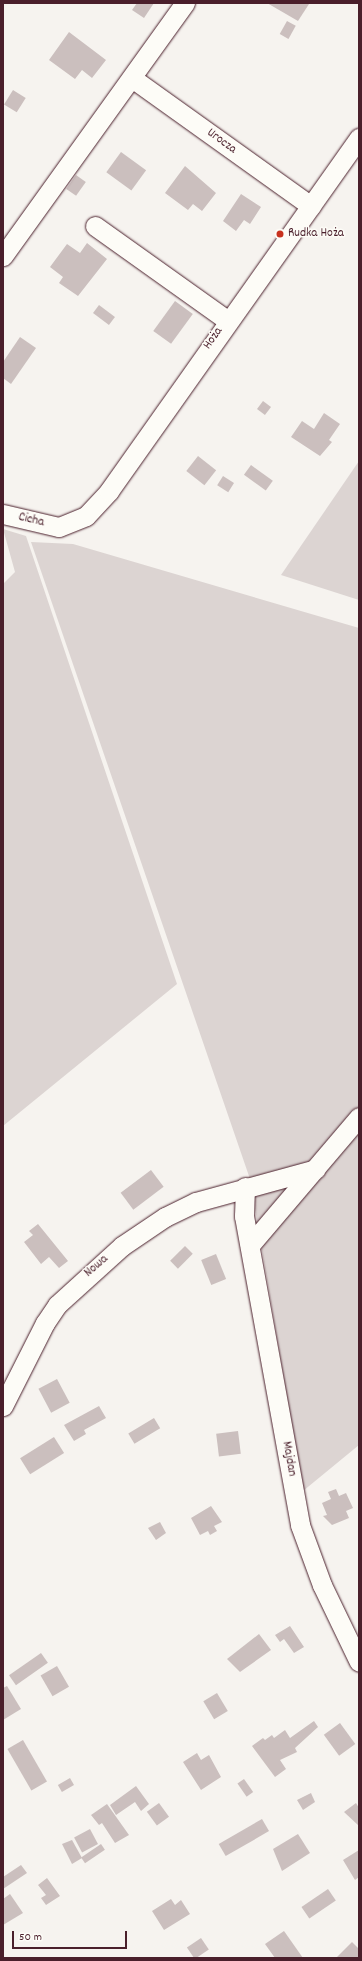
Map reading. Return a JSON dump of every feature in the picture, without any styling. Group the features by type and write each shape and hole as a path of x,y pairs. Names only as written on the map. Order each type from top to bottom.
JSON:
{"street":[{"path":"3,256 185,3"},
{"name":"Urocza","path":"132,78 311,206"},
{"name":"Hoża","path":"59,527 86,516 109,491 227,320 359,138"},
{"path":"95,226 227,320"},
{"name":"Cicha","path":"3,514 59,527"},
{"path":"250,1245 359,1117"},
{"name":"Nowa","path":"3,1406 45,1323 80,1282 122,1246 165,1217 196,1202 245,1187 316,1169"},
{"name":"Majdan","path":"245,1187 244,1216 300,1525 322,1586 359,1662"}],"shaded area":[{"path":"359,461 359,600 281,575"},
{"path":"3,529 26,536 177,984 3,1126 3,584 15,572"},
{"path":"31,542 73,544 359,628 359,1445 303,1491 250,1179"}],"building":[{"path":"137,3 154,3 144,18 132,10"},
{"path":"267,3 308,3 309,4 298,21"},
{"path":"287,21 296,26 288,39 280,34"},
{"path":"69,32 106,60 92,78 82,70 75,79 49,60"},
{"path":"13,90 26,98 17,112 4,104"},
{"path":"121,152 146,170 131,190 106,172"},
{"path":"185,166 216,193 202,211 193,204 188,210 165,193"},
{"path":"76,175 86,182 76,196 66,189"},
{"path":"241,194 261,207 250,224 244,220 236,231 223,221"},
{"path":"87,243 107,259 78,296 59,283 63,277 50,267 67,244 80,253"},
{"path":"175,301 193,314 171,344 153,331"},
{"path":"99,305 115,317 109,325 93,313"},
{"path":"20,337 36,348 11,384 3,378 3,362"},
{"path":"263,401 271,407 265,415 257,409"},
{"path":"324,413 340,424 329,440 332,442 320,456 291,437 302,421 314,429"},
{"path":"198,456 216,470 204,485 186,471"},
{"path":"251,465 273,481 266,491 244,475"},
{"path":"223,476 234,483 228,492 217,485"},
{"path":"151,1170 164,1187 133,1210 121,1193"},
{"path":"38,1224 68,1261 59,1268 49,1257 41,1264 24,1242 33,1235 29,1231"},
{"path":"185,1246 193,1254 178,1269 170,1261"},
{"path":"216,1254 226,1279 211,1285 201,1260"},
{"path":"57,1379 70,1403 51,1413 38,1389"},
{"path":"99,1406 106,1418 84,1430 86,1434 74,1441 64,1425"},
{"path":"154,1418 160,1428 134,1444 128,1433"},
{"path":"238,1431 241,1454 219,1457 216,1434"},
{"path":"54,1437 64,1453 30,1474 20,1458"},
{"path":"336,1489 339,1496 346,1493 353,1508 346,1511 349,1518 332,1525 323,1516 327,1515 322,1503 331,1499 328,1492"},
{"path":"211,1506 222,1522 214,1526 217,1531 210,1535 208,1531 200,1535 191,1518"},
{"path":"160,1522 166,1533 156,1540 148,1528"},
{"path":"290,1626 304,1647 294,1653 284,1639 280,1642 275,1635"},
{"path":"259,1634 271,1650 240,1672 227,1659"},
{"path":"41,1653 48,1663 16,1685 9,1675"},
{"path":"57,1666 69,1687 53,1696 41,1676"},
{"path":"7,1686 21,1709 3,1720 3,1688"},
{"path":"217,1693 228,1711 214,1719 203,1701"},
{"path":"314,1721 318,1727 295,1748 297,1752 280,1760 286,1769 275,1777 252,1746 263,1738 265,1740 272,1735 274,1738 285,1730 290,1738"},
{"path":"340,1723 355,1744 339,1756 324,1735"},
{"path":"23,1740 47,1782 31,1791 7,1749"},
{"path":"197,1753 201,1760 209,1755 221,1777 201,1790 183,1762"},
{"path":"70,1778 74,1785 62,1792 58,1785"},
{"path":"244,1779 253,1792 247,1797 237,1784"},
{"path":"136,1786 149,1804 141,1811 135,1802 116,1815 110,1805"},
{"path":"311,1793 315,1802 303,1810 297,1800"},
{"path":"159,1803 169,1817 157,1826 147,1812"},
{"path":"356,1803 359,1808 359,1826 344,1812"},
{"path":"107,1804 129,1835 115,1843 102,1823 99,1825 91,1815"},
{"path":"262,1819 269,1831 226,1856 219,1844"},
{"path":"90,1829 98,1844 82,1852 74,1837"},
{"path":"298,1834 310,1853 282,1871 273,1849"},
{"path":"72,1840 82,1858 72,1864 62,1844"},
{"path":"101,1844 105,1850 85,1863 81,1857"},
{"path":"359,1850 359,1877 355,1880 343,1860"},
{"path":"21,1865 27,1873 3,1889 3,1877"},
{"path":"47,1878 60,1896 46,1905 41,1898 46,1895 38,1885"},
{"path":"328,1889 336,1901 309,1919 301,1907"},
{"path":"10,1894 23,1913 3,1925 3,1899"},
{"path":"171,1899 175,1905 181,1900 190,1914 164,1930 152,1911"},
{"path":"284,1931 303,1958 275,1958 265,1944"},
{"path":"201,1938 209,1950 194,1958 187,1948"},
{"path":"352,1942 359,1949 359,1958 336,1958"}],"place":[{"name":"Rudka Hoża","path":"280,234"}]}
